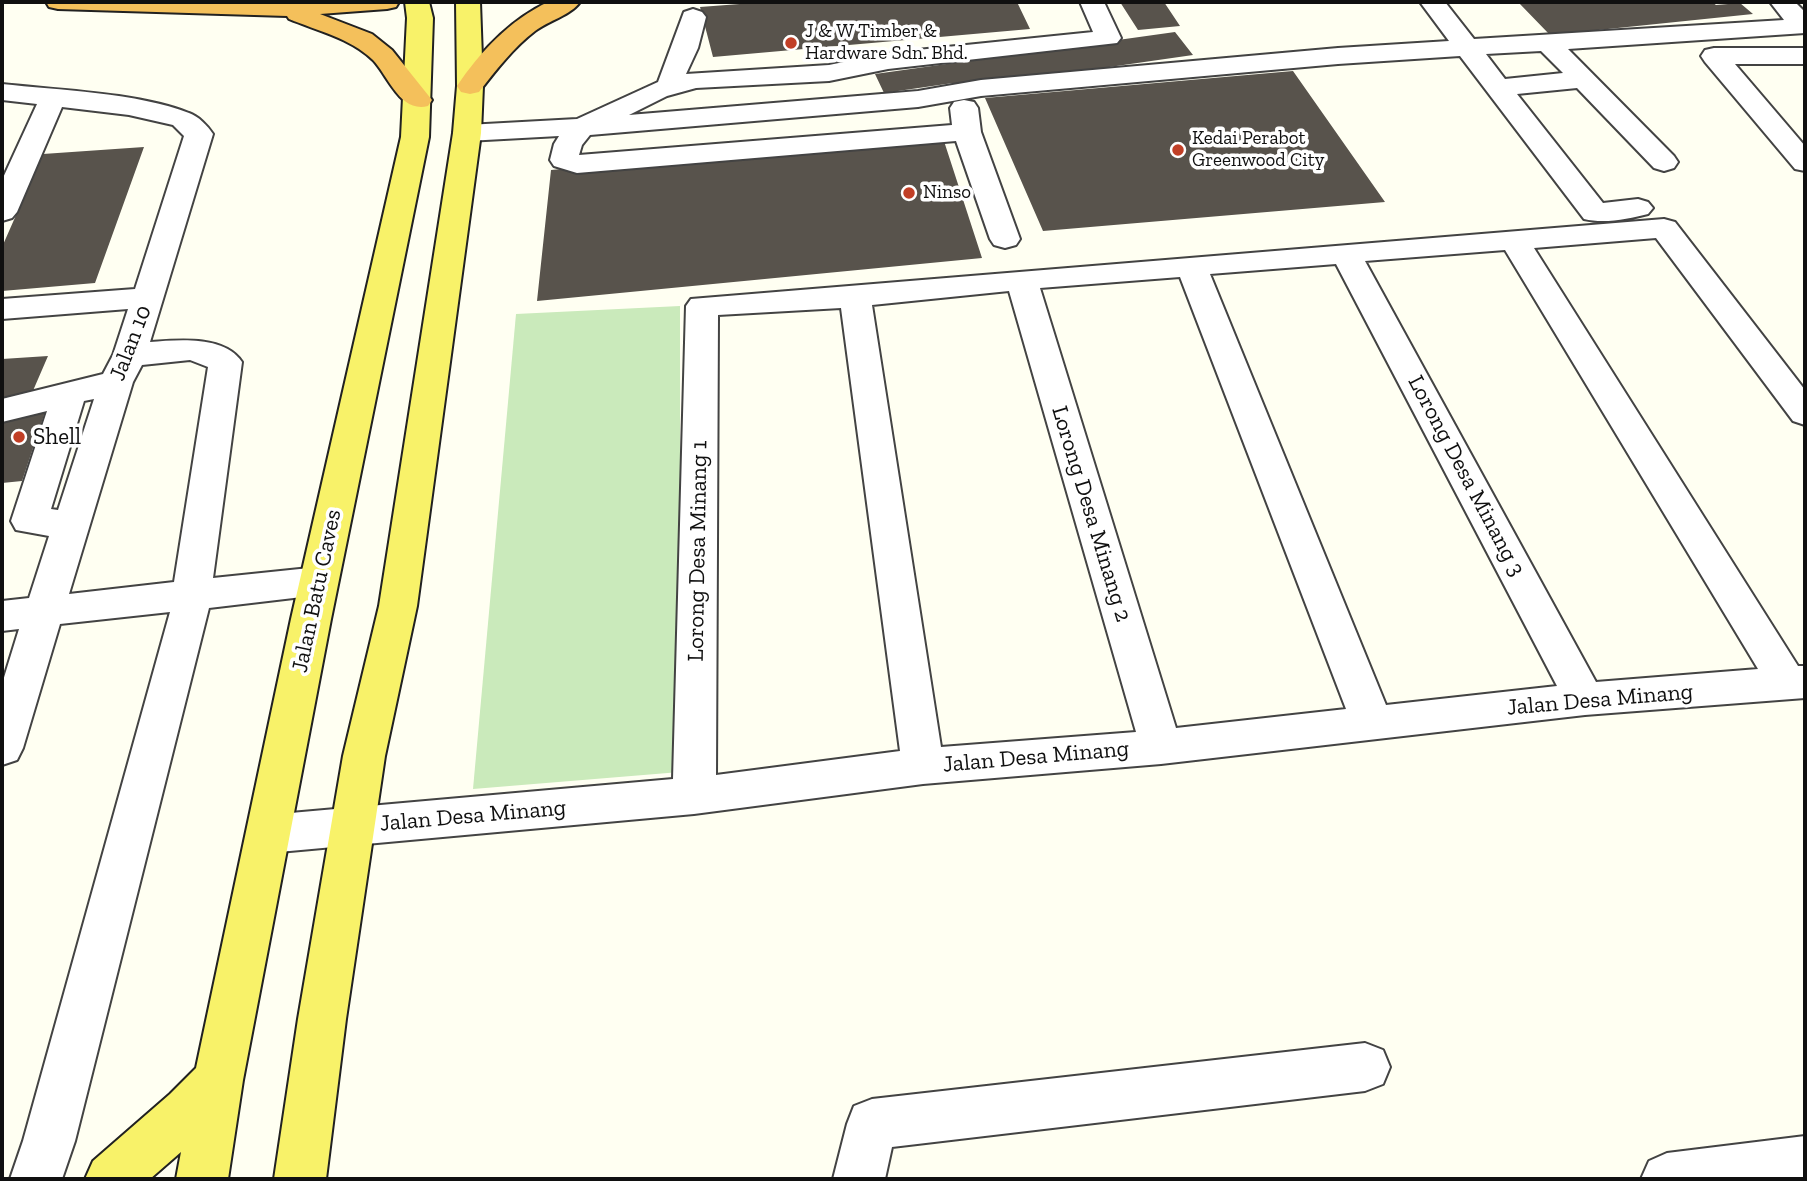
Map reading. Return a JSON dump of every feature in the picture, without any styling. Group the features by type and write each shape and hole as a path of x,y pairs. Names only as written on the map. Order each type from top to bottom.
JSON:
{"highway":[{"path":"58,2 281,9 387,2"},
{"path":"470,86 509,37 546,11 568,2"},
{"path":"281,9 363,39 383,56 418,100"}],"main road":[{"name":"Jalan Batu Caves","path":"202,1179 218,1080 319,581 415,137 420,18 417,2"},
{"path":"300,1179 353,826 365,756 398,606 467,133 470,86 468,2"},
{"path":"111,1179 188,1112 218,1080"}],"street":[{"path":"967,132 577,164 564,160 568,144 582,127 670,87 695,80 829,73 888,61 1108,38 1092,2"},
{"path":"1432,2 1595,213 1638,208"},
{"path":"1782,2 1796,27 1805,56 1714,56 1805,163"},
{"path":"670,87 693,17"},
{"path":"467,133 582,127 918,99 961,92 1338,56 1796,27"},
{"path":"1549,44 1664,162"},
{"path":"1499,89 1582,79"},
{"name":"Jalan 10","path":"2,92 129,107 182,118 199,134 149,298 123,369 2,748"},
{"path":"961,92 967,132 1005,240"},
{"path":"2,212 53,98"},
{"path":"923,766 855,297 1022,280 1664,228 1805,413"},
{"path":"1514,240 1797,683"},
{"name":"Lorong Desa Minang 3","path":"1346,254 1586,699"},
{"path":"1191,266 1373,724"},
{"name":"Lorong Desa Minang 2","path":"1022,280 1161,747"},
{"name":"Lorong Desa Minang 1","path":"694,796 702,306 855,297"},
{"path":"2,309 149,298"},
{"path":"2,410 69,394 123,369 193,349 225,362 192,595 180,649 49,1141 36,1179"},
{"path":"69,394 16,521 73,524"},
{"path":"2,616 319,581"},
{"name":"Jalan Desa Minang","path":"268,834 694,796 923,766 1161,747 1586,699 1797,683"},
{"path":"859,1179 872,1124 1365,1067"},
{"path":"1667,1179 1805,1162"}],"green space":[{"path":"680,306 680,772 473,789 516,314"}],"building":[{"name":"J & W Timber & Hardware Sdn. Bhd.","path":"766,2 1017,2 1030,29 713,57 700,7"},
{"path":"1120,2 1164,2 1180,26 1138,30"},
{"path":"1518,2 1712,2 1716,5 1740,3 1753,14 1550,35"},
{"path":"1175,32 1193,55 956,89 953,83 884,93 875,74"},
{"name":"Kedai Perabot Greenwood City","path":"1293,71 1385,202 1043,231 985,98"},
{"path":"942,135 982,258 537,301 551,170"},
{"path":"144,147 95,283 2,291 2,247 43,154"},
{"name":"Shell","path":"48,356 32,393 52,391 22,481 2,483 2,359"}],"place":[{"name":"J & W Timber & Hardware Sdn. Bhd.","path":"791,43"},
{"name":"Kedai Perabot Greenwood City","path":"1178,150"},
{"name":"Ninso","path":"909,193"},
{"name":"Shell","path":"19,437"}]}
